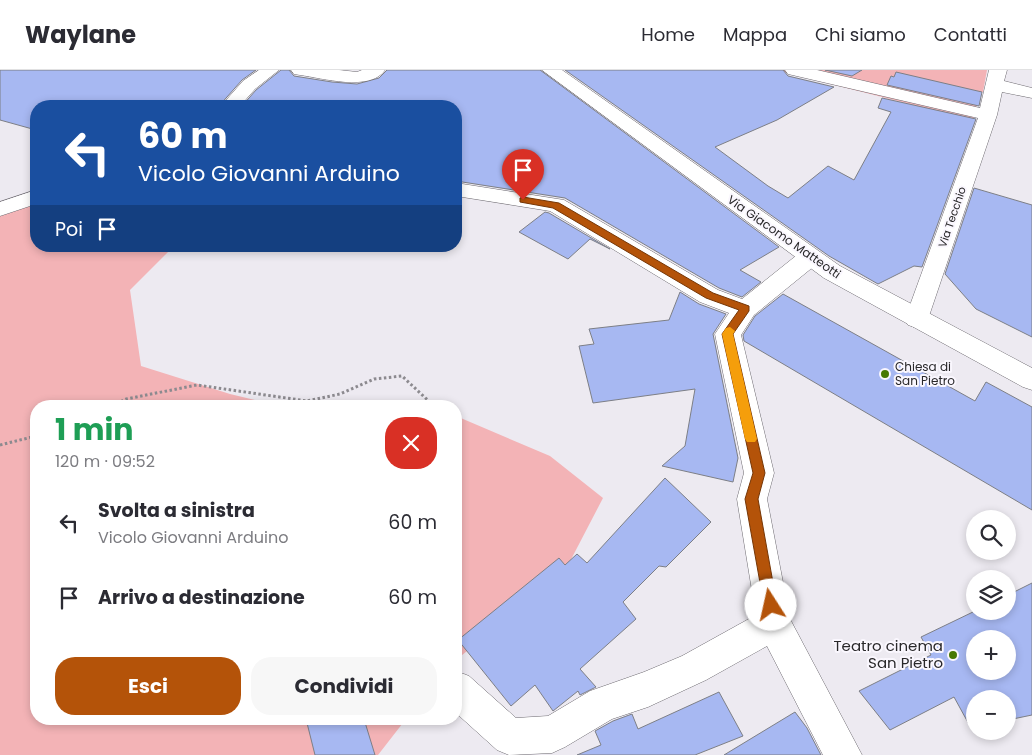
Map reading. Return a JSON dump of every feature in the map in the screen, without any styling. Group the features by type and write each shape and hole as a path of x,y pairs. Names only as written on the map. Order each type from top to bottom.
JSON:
{"street":[{"path":"235,100 249,85 270,70"},
{"path":"300,70 359,78 376,70"},
{"name":"Via Giacomo Matteotti","path":"551,70 810,257 917,319 1032,380"},
{"path":"794,70 988,115"},
{"name":"Via Tecchio","path":"917,319 988,115 997,77 1032,93"},
{"path":"462,190 556,205 709,296 745,309"},
{"path":"0,208 30,199"},
{"path":"810,257 745,309 728,334 759,473 752,499 774,623 843,755"},
{"path":"462,694 510,737 552,734 603,704 648,689 694,668 774,623"}],"path":[{"path":"312,400 340,394 374,379 402,376 428,400"},
{"path":"126,400 197,385 300,400"},
{"path":"0,445 30,438"}],"shaded area":[{"path":"775,70 987,70 983,92 980,92 973,120"},
{"path":"30,200 30,252 168,252 130,290 141,366 254,400 30,400 30,725 401,725 378,755 0,755 0,208"},
{"path":"462,419 550,456 603,498 565,571 462,655"}],"building":[{"path":"0,70 256,70 242,80 224,100 30,100 30,128 0,120"},
{"path":"281,70 289,70 294,76 357,84 379,78 387,70 540,70 779,247 740,270 761,282 742,297 719,288 565,198 462,182 462,100 247,100 256,90"},
{"path":"565,70 783,70 788,76 834,87 777,120 715,147 768,186 788,198 828,166 854,180 891,112 878,108 882,98 976,119 922,267 914,266 878,284 829,256"},
{"path":"825,70 862,70 852,76"},
{"path":"896,72 982,92 979,106 887,85 891,76 894,77"},
{"path":"974,188 1032,205 1032,337 976,309 945,274"},
{"path":"545,212 610,249 590,239 568,259 519,232"},
{"path":"680,292 699,304 726,314 713,334 738,458 733,482 662,466 685,446 695,389 593,403 579,346 594,344 589,329 669,320"},
{"name":"Chiesa di San Pietro","path":"783,294 975,401 986,382 1032,407 1032,510 744,341 743,335 755,316"},
{"path":"665,478 711,522 666,567 659,566 623,602 636,619 580,669 596,687 580,695 578,691 553,711 535,685 511,706 462,645 462,637 559,558 565,565 577,554 587,563"},
{"path":"1032,583 1032,715 1016,718 1016,690 966,690 966,719 954,697 890,730 859,691 931,655 921,637 966,615 966,620 1016,620 1016,591"},
{"path":"719,692 743,736 695,755 577,755 601,745 595,731 613,721 632,714 638,729"},
{"path":"795,712 807,728 821,755 724,755"},
{"path":"308,725 366,725 375,755 315,755"}],"slow traffic":[{"path":"730,331 728,334 751,439"}],"place":[{"name":"Chiesa di San Pietro","path":"885,374"},
{"name":"Teatro cinema San Pietro","path":"953,655"}],"route":[{"path":"523,200 556,205 709,296 745,309 728,334 759,473 752,499 771,605"}]}
